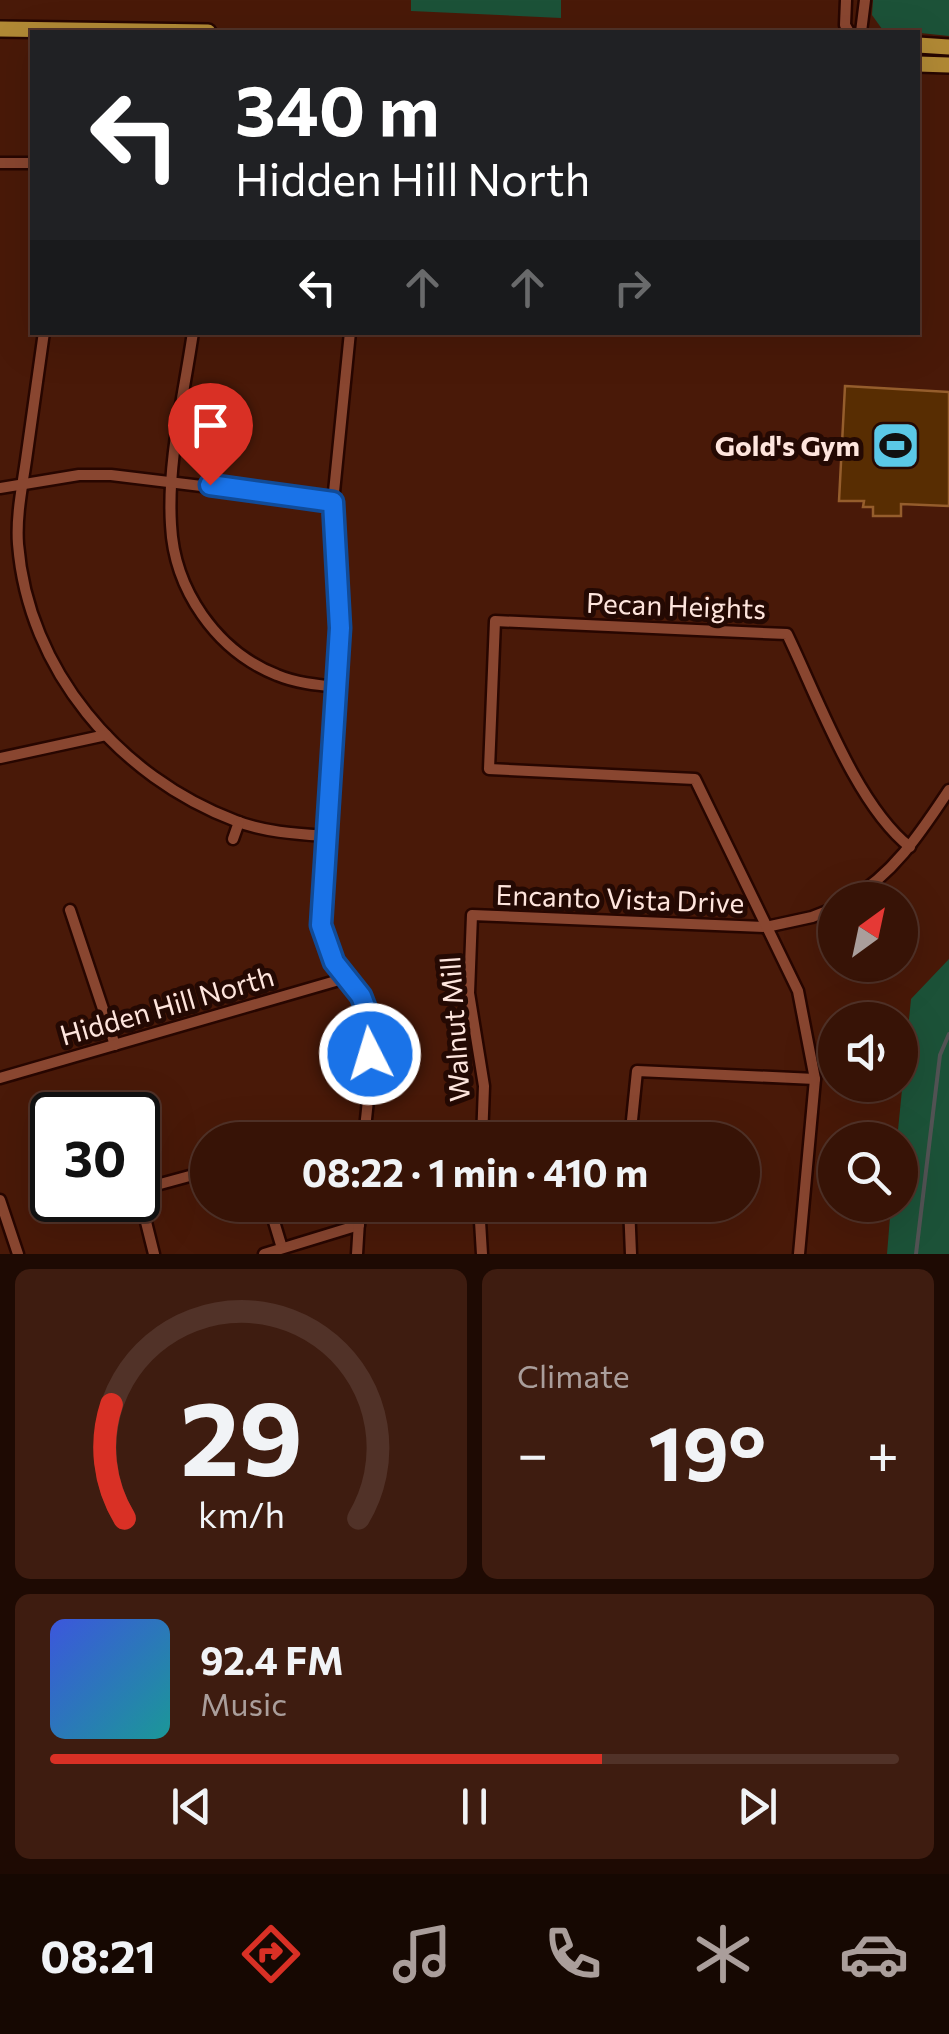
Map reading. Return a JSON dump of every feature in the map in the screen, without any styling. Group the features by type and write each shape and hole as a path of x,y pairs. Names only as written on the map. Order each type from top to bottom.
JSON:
{"main road":[{"path":"0,29 55,30"},
{"path":"920,45 949,47"},
{"path":"920,64 949,65"}],"street":[{"path":"846,0 848,30"},
{"path":"860,30 866,0"},
{"path":"0,163 30,163"},
{"path":"44,335 22,484 18,542 37,628 54,668 106,735 148,772 202,806 238,822 326,836"},
{"path":"193,335 172,480 170,524 176,560 189,593 208,623 233,648 275,674 337,687"},
{"path":"350,335 333,502 340,628 321,925 334,962 361,996 371,1022 366,1122"},
{"path":"0,488 79,475 172,480 333,502"},
{"name":"Pecan Heights","path":"766,927 695,779 489,769 495,621 786,634 872,809 894,835 910,846"},
{"path":"0,758 106,735"},
{"path":"874,882 910,846 949,790"},
{"path":"233,839 238,822"},
{"path":"70,910 115,1045"},
{"name":"Encanto Vista Drive","path":"472,916 766,927 818,915"},
{"name":"Walnut Mill","path":"472,916 469,993 484,1086 483,1122"},
{"path":"766,927 798,991 815,1079 799,1254"},
{"name":"Hidden Hill North","path":"0,1078 346,978"},
{"path":"632,1122 637,1071 815,1079"},
{"path":"154,1254 138,1190 190,1176"},
{"path":"0,1200 18,1254"},
{"path":"274,1222 282,1248"},
{"path":"357,1254 359,1222"},
{"path":"480,1222 482,1254"},
{"path":"629,1222 631,1254"},
{"path":"264,1254 359,1225"}],"green space":[{"path":"411,0 561,0 561,18 411,11"},
{"path":"873,0 949,0 949,36 882,29 872,15"},
{"path":"949,959 949,1254 887,1254 890,1222 918,1222 918,1122 899,1122 901,1102 918,1102 918,1002 911,999"}],"building":[{"name":"Gold's Gym","path":"845,386 949,392 949,506 901,504 901,516 873,516 873,507 863,507 864,501 839,501"}],"waterway":[{"path":"916,1254 940,1055 949,1034"}],"place":[{"name":"Gold's Gym","path":"895,446"}],"route":[{"path":"210,485 333,502 340,628 321,925 334,962 361,996 371,1022 370,1054"}]}
